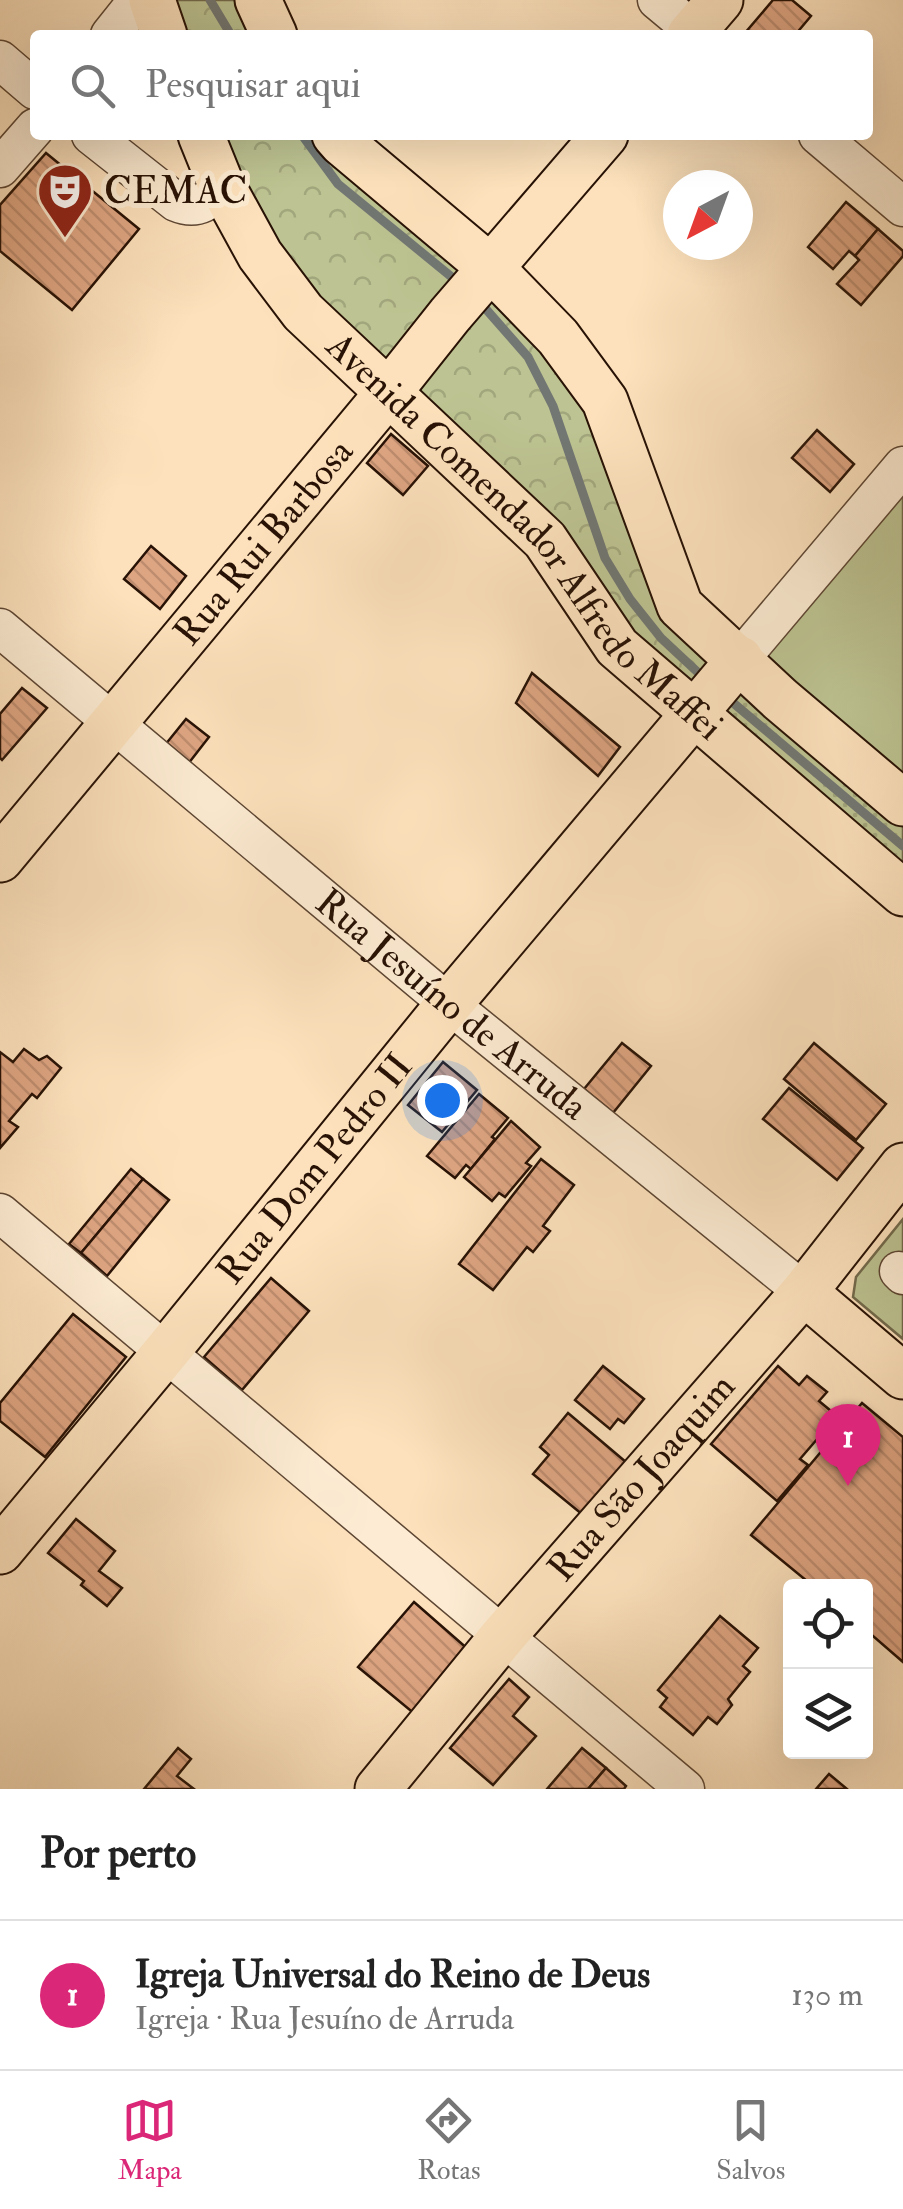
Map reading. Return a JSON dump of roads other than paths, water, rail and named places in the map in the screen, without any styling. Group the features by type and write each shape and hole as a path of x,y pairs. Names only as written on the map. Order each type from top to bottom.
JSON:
{"main road":[{"path":"152,0 162,30"},
{"path":"258,0 272,30"},
{"name":"Avenida Comendador Alfredo Maffei","path":"203,140 220,182 260,256 303,312 545,540 617,647 717,687"},
{"name":"Avenida Comendador Alfredo Maffei","path":"339,140 558,337 604,401 680,606 717,687 903,893"},
{"name":"Rua Rui Barbosa","path":"0,859 450,315 601,140"},
{"path":"717,687 780,699 903,803"},
{"name":"Rua Dom Pedro II","path":"0,1551 448,1004 717,687"},
{"name":"Rua São Joaquim","path":"378,1789 503,1636 804,1292 903,1166"},
{"name":"Rua Jesuíno de Arruda","path":"804,1292 903,1376"}],"street":[{"path":"114,30 138,0"},
{"path":"657,0 701,25"},
{"path":"0,60 30,86"},
{"path":"0,168 30,134"},
{"path":"97,140 187,207 199,206 215,195 220,182"},
{"path":"824,140 903,207"},
{"name":"Rua Dom Pedro II","path":"717,687 903,466"},
{"name":"Rua Jesuíno de Arruda","path":"0,628 448,1004 804,1292"},
{"path":"0,1213 685,1789"}],"waterway":[{"path":"210,0 228,30"},
{"path":"306,140 338,184 459,283"},
{"path":"478,300 528,357 553,406 605,558 630,599 661,638 705,679"},
{"path":"725,696 903,846"}],"place":[{"name":"CEMAC","path":"65,240"},
{"name":"Igreja Universal do Reino de Deus","path":"848,1486"}]}
